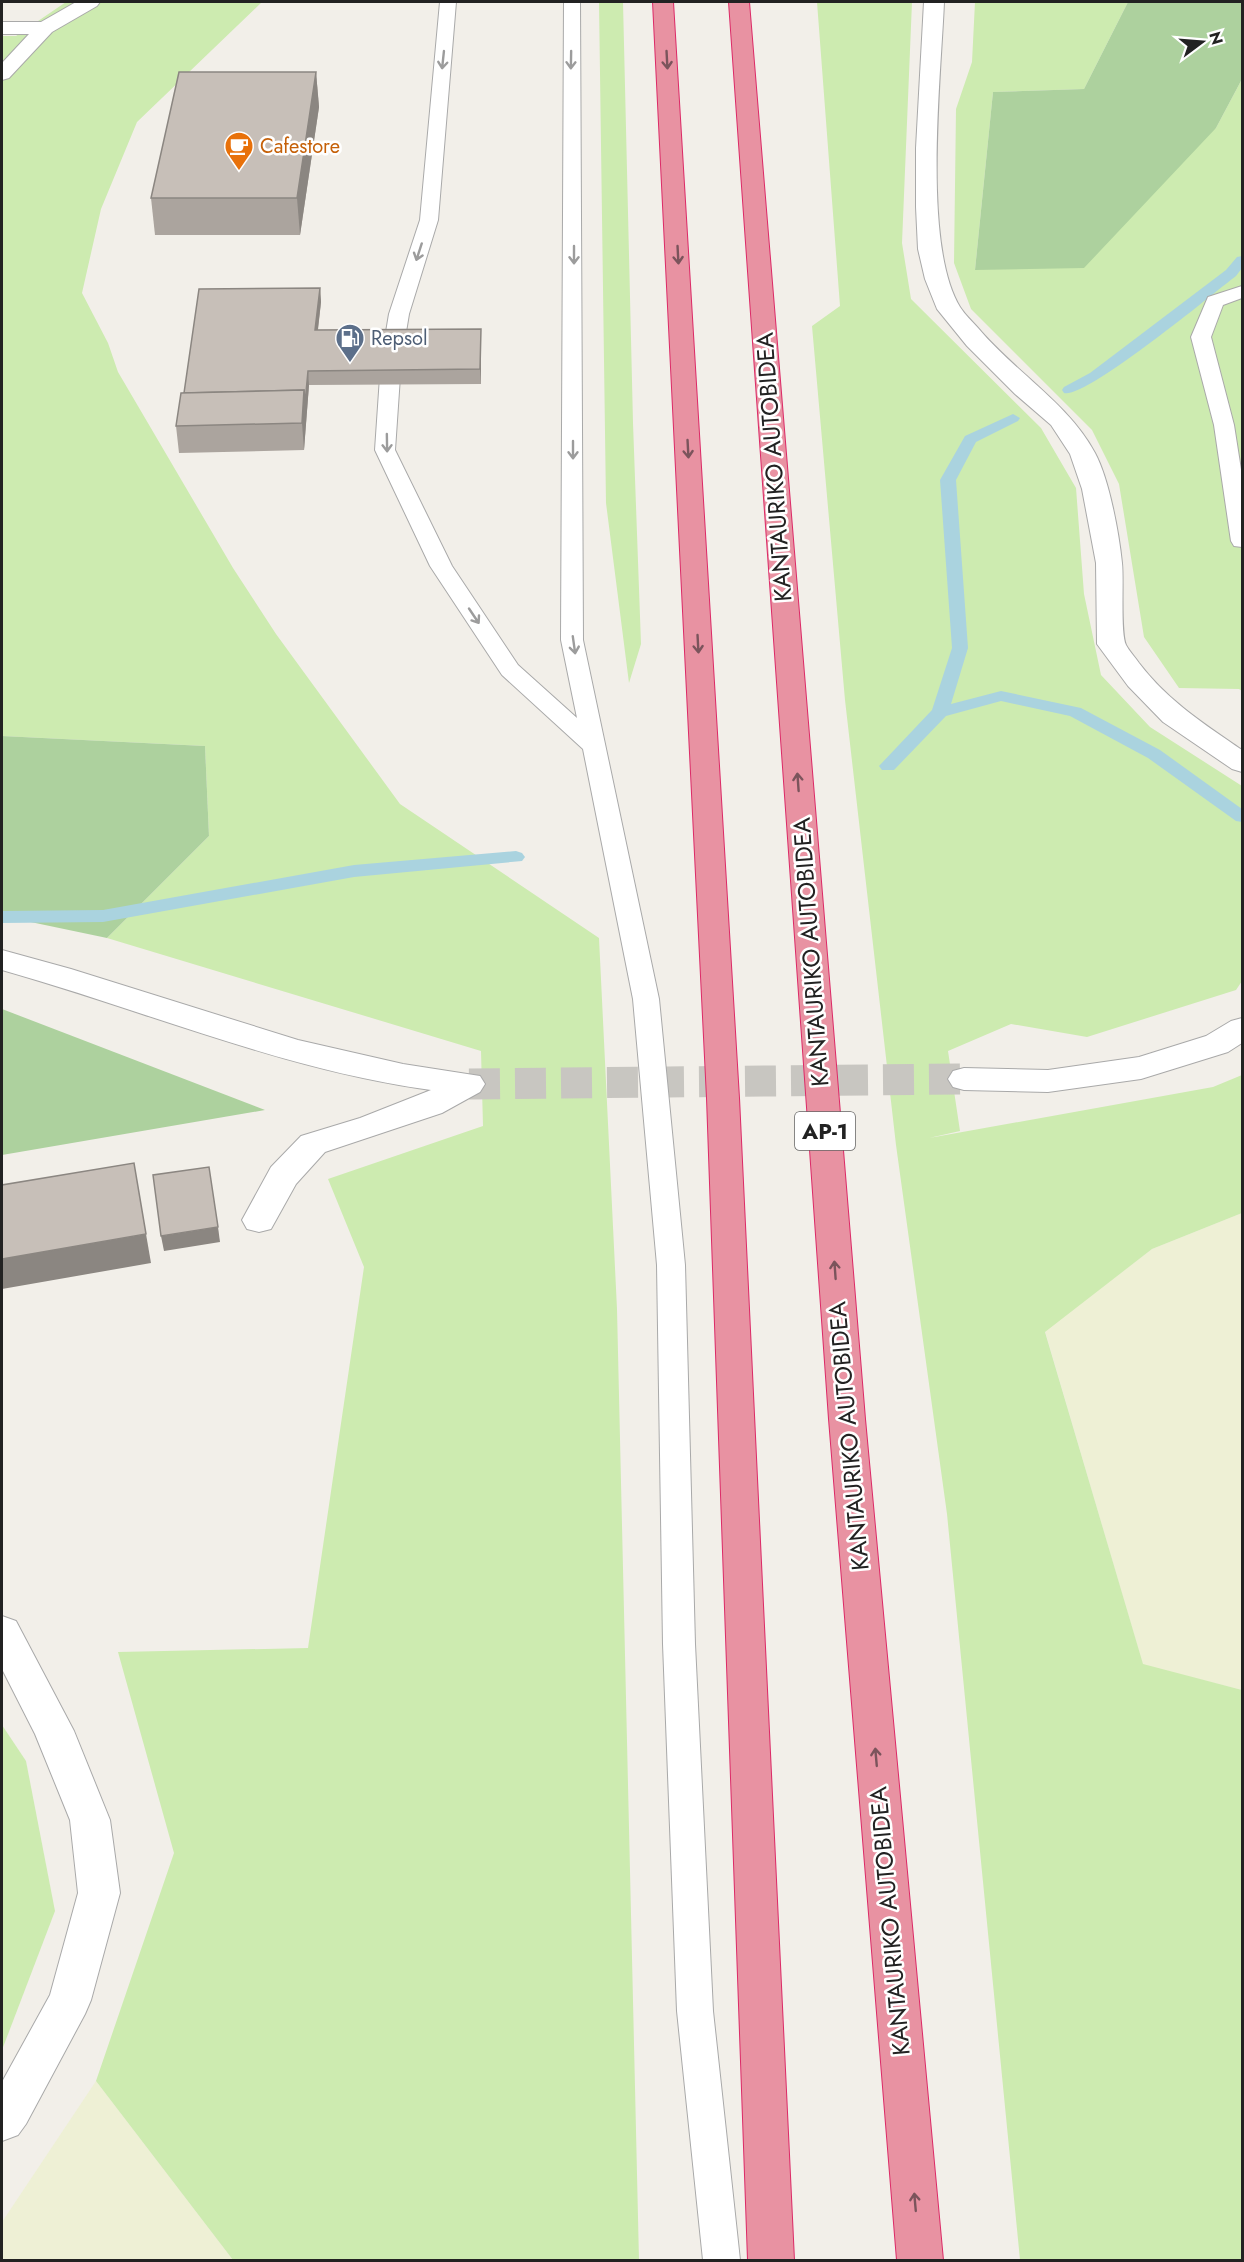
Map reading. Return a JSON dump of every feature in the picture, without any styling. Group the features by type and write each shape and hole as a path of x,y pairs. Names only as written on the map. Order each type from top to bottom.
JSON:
{"highway":[{"path":"663,2 723,1098 771,2260"},
{"name":"KANTAURIKO AUTOBIDEA","path":"739,2 847,1419 920,2260"}],"street":[{"path":"2,74 45,28 90,2"},
{"path":"934,2 927,148 927,207 930,249 949,309 976,341 1024,389 1060,420 1083,454 1095,489 1109,563 1111,645 1138,680 1173,716 1242,763"},
{"path":"2,28 45,28"},
{"path":"2,960 294,1050 403,1075 469,1084 430,1105 313,1144 283,1176 259,1220"},
{"path":"964,1079 1048,1081 1141,1068 1218,1044 1242,1029"},
{"path":"2,1632 54,1731 90,1820 99,1893 70,2000 2,2120"}],"lane":[{"path":"448,2 429,220 399,314 391,362 385,450 441,566 510,670 593,746"},
{"path":"572,2 572,640 646,999 671,1265 679,1644 695,2012 722,2260"},
{"path":"1242,292 1215,302 1201,337 1224,425 1242,540"}],"green space":[{"path":"66,2 262,2 137,122 101,209 82,293 108,343 118,372 233,568 276,634 400,804 599,938 617,1309 639,2260 233,2260 96,2081 174,1853 118,1652 308,1648 364,1267 328,1179 483,1126 481,1051 107,938 209,836 205,746 2,736 2,36 16,36"},
{"path":"599,2 623,2 633,423 641,644 629,683 606,503"},
{"path":"817,2 912,2 902,243 911,299 1041,428 1076,488 1084,594 1101,675 1150,727 1242,786 1242,981 1236,990 1087,1037 1011,1024 948,1051 960,1131 929,1138 1213,1087 1242,1075 1242,1213 1152,1249 1045,1332 1143,1664 1242,1690 1242,2260 1020,2260 947,1514 896,1145 845,700 812,326 840,306"},
{"path":"975,2 1128,2 1084,89 993,92 975,270 1216,128 1242,79 1242,691 1239,689 1179,688 1144,637 1119,484 1092,430 971,309 954,263 956,109 972,62"},
{"path":"1128,2 1242,2 1242,79 1216,128 1084,268 975,270 993,92 1084,89"},
{"path":"2,736 205,746 209,836 107,938 2,916"},
{"path":"2,1009 265,1110 2,1155"},
{"path":"1242,1213 1242,1690 1143,1665 1045,1331 1152,1249"},
{"path":"2,1725 26,1761 55,1911 2,2050"},
{"path":"96,2081 233,2260 2,2260 2,2222"}],"building":[{"name":"Cafestore","path":"179,72 316,72 297,198 151,198"},
{"path":"320,288 315,330 481,329 480,369 308,371 305,403 304,390 184,393 199,289"},
{"path":"304,390 302,423 176,426 181,393"},
{"path":"134,1163 146,1234 2,1259 2,1185"},
{"path":"209,1167 218,1227 161,1236 153,1175"}],"waterway":[{"path":"1069,390 1095,376 1231,273 1242,260"},
{"path":"940,712 960,648 948,480 970,439 1013,418"},
{"path":"940,712 1001,696 1075,712 1154,754 1242,817"},
{"path":"888,766 940,712"},
{"path":"2,917 103,916 354,871 516,857"}],"tunnel":[{"path":"469,1084 964,1079"}],"place":[{"name":"Cafestore","path":"239,172"},
{"name":"Repsol","path":"350,364"}]}
